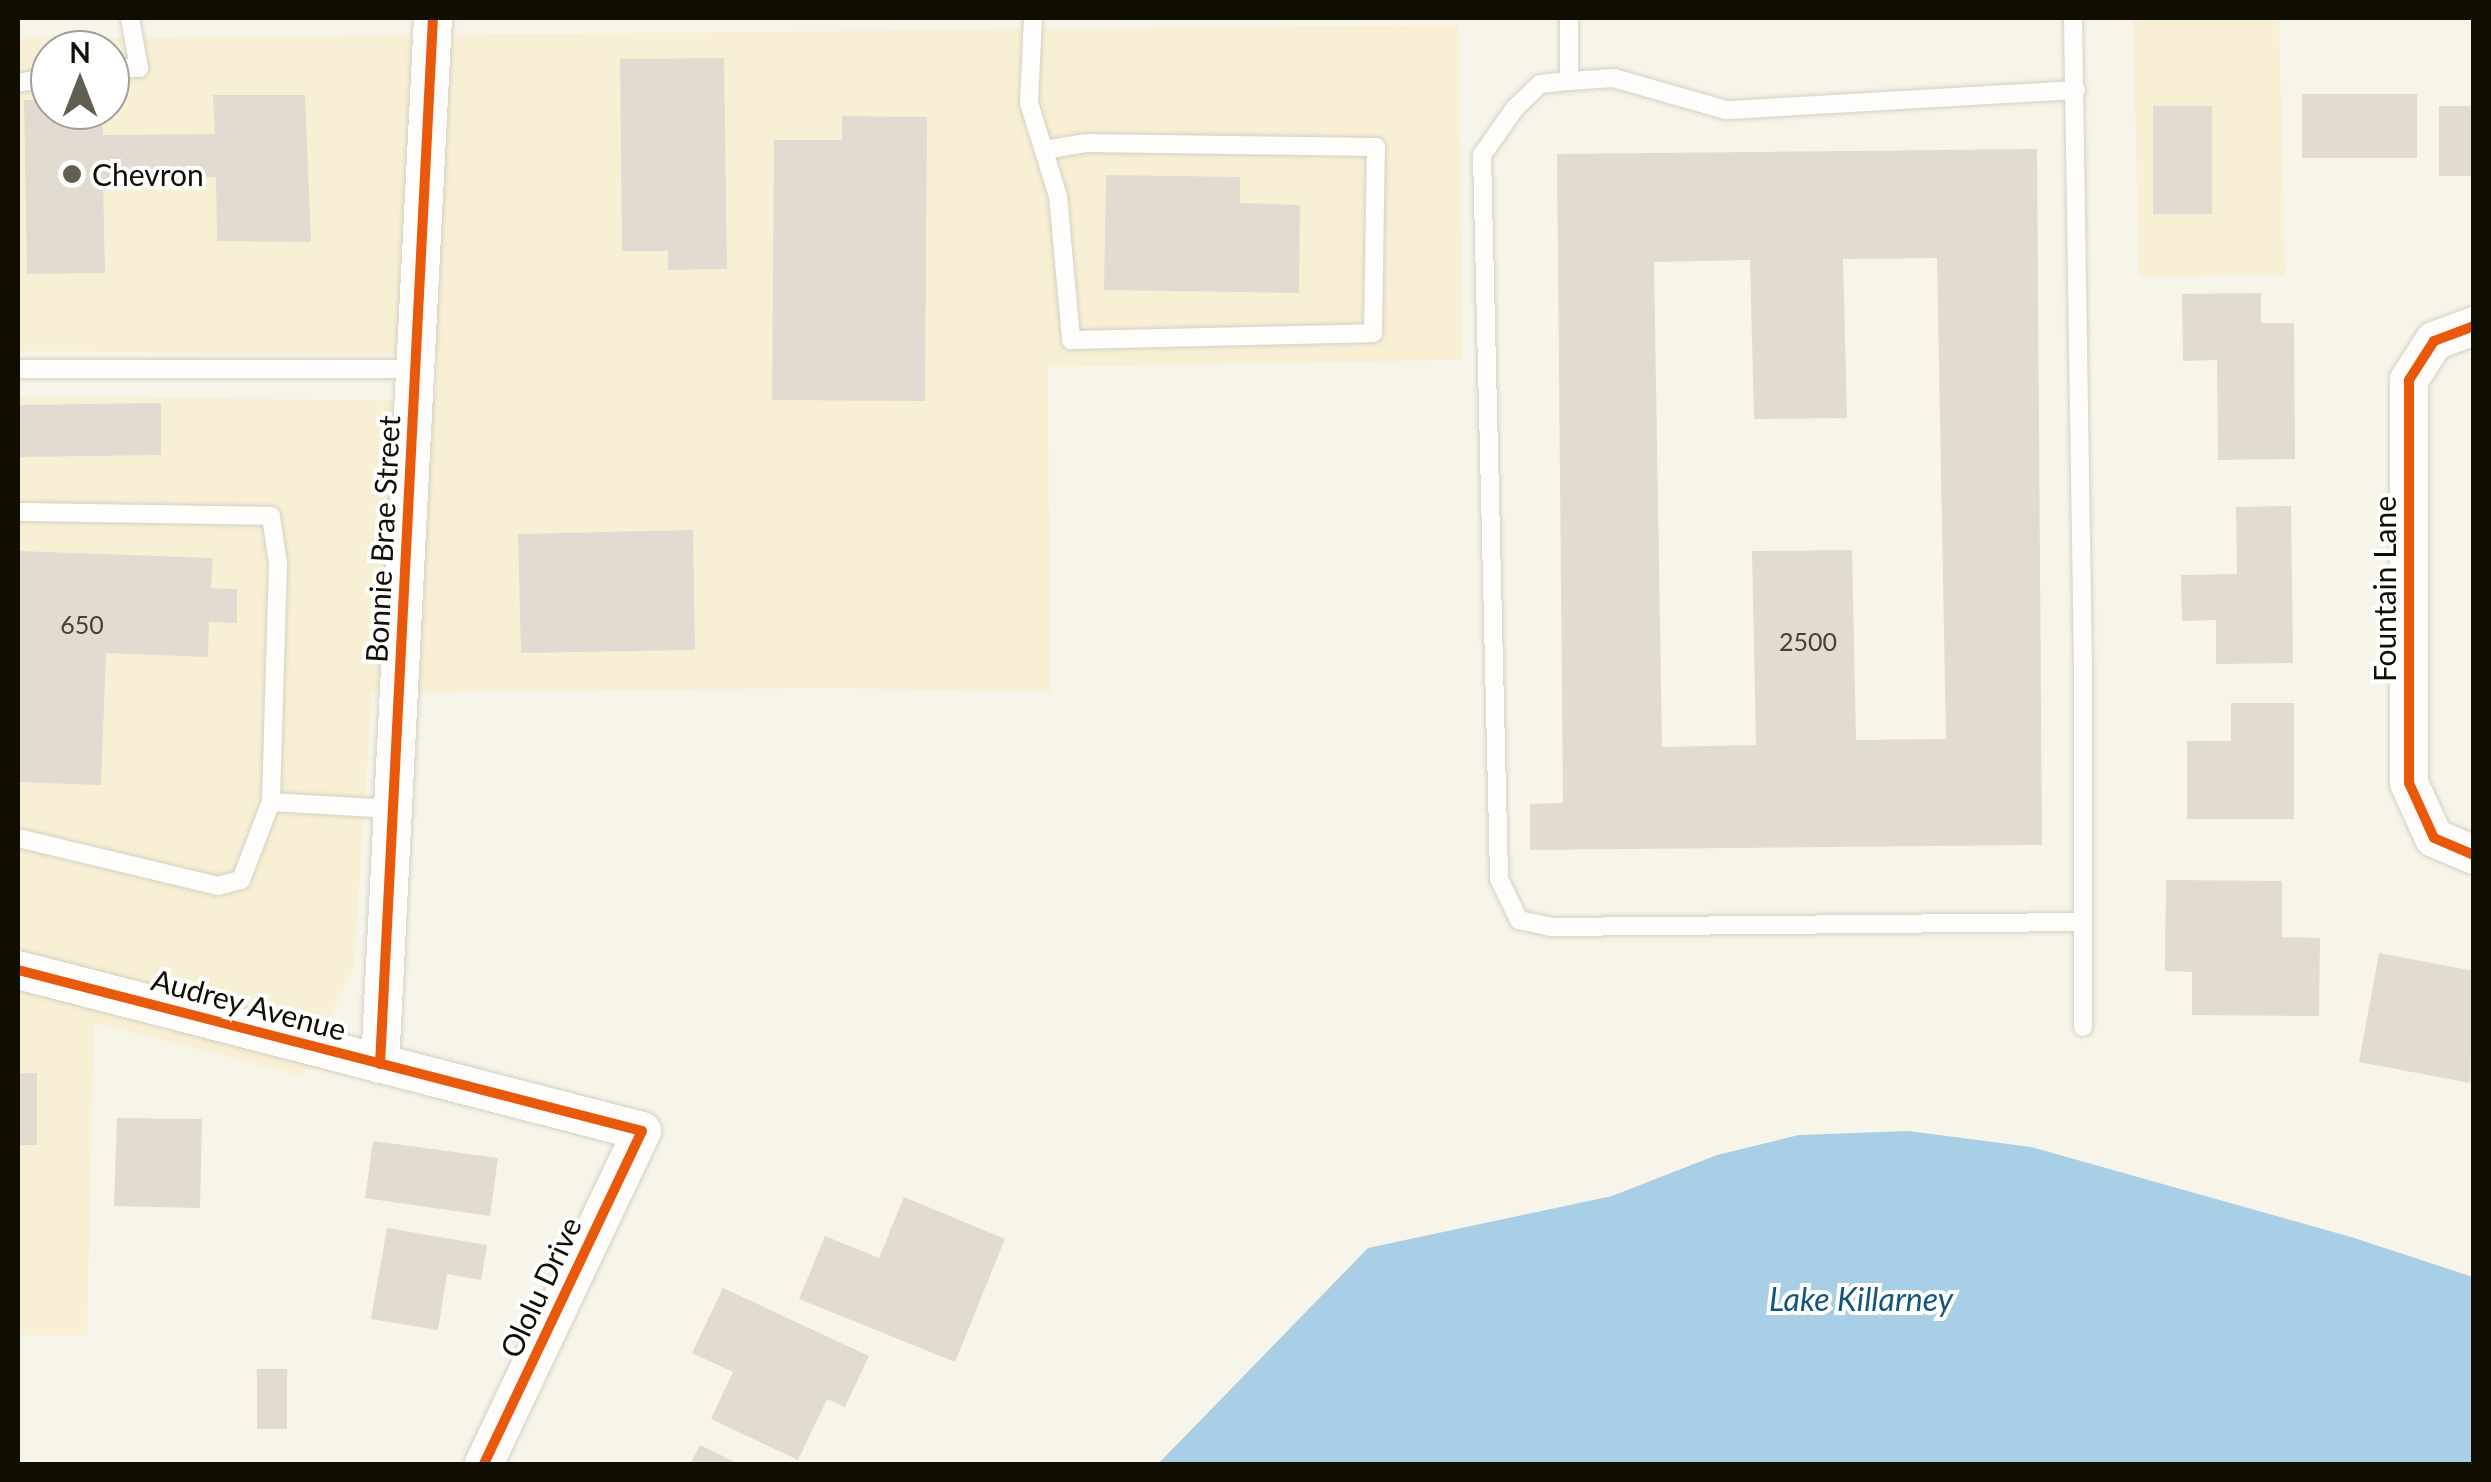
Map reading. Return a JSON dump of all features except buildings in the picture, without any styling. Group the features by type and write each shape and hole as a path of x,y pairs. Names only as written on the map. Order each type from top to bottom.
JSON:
{"street":[{"name":"Bonnie Brae Street","path":"380,1064 434,18"},
{"name":"Fountain Lane","path":"2474,326 2434,342 2409,380 2409,783 2434,838 2474,855"},
{"name":"Audrey Avenue","path":"18,970 642,1131"},
{"name":"Ololu Drive","path":"484,1464 642,1131"}],"lane":[{"path":"130,18 139,68 130,68"},
{"path":"1033,18 1030,103 1044,150 1058,196 1070,340 1373,333 1376,147 1086,143 1044,150"},
{"path":"1568,18 1569,81"},
{"path":"2073,18 2083,1027"},
{"path":"2076,90 1726,110 1614,78 1540,84 1515,108 1482,154 1499,879 1519,920 1551,927 2083,922"},
{"path":"18,369 416,369"},
{"path":"18,512 272,516 278,564 272,802 241,880 218,886 18,838"},
{"path":"272,802 393,809"}],"shaded area":[{"path":"2133,18 2279,18 2285,275 2139,277"},
{"path":"1459,25 1462,360 1048,367 1050,692 827,688 372,693 354,966 303,1076 94,1023 87,1335 18,1335 18,396 434,401 438,355 18,351 18,39 30,39 30,130 130,130 130,38"}],"water":[{"name":"Lake Killarney","path":"1908,1131 2031,1147 2351,1237 2473,1277 2473,1464 1158,1464 1368,1248 1612,1196 1717,1155 1799,1135"}],"cycle path":[{"path":"380,1064 433,18"},
{"path":"2474,326 2434,341 2409,380 2409,783 2434,838 2474,855"},
{"path":"18,970 642,1131 484,1464"}],"place":[{"name":"Chevron","path":"72,174"}]}
